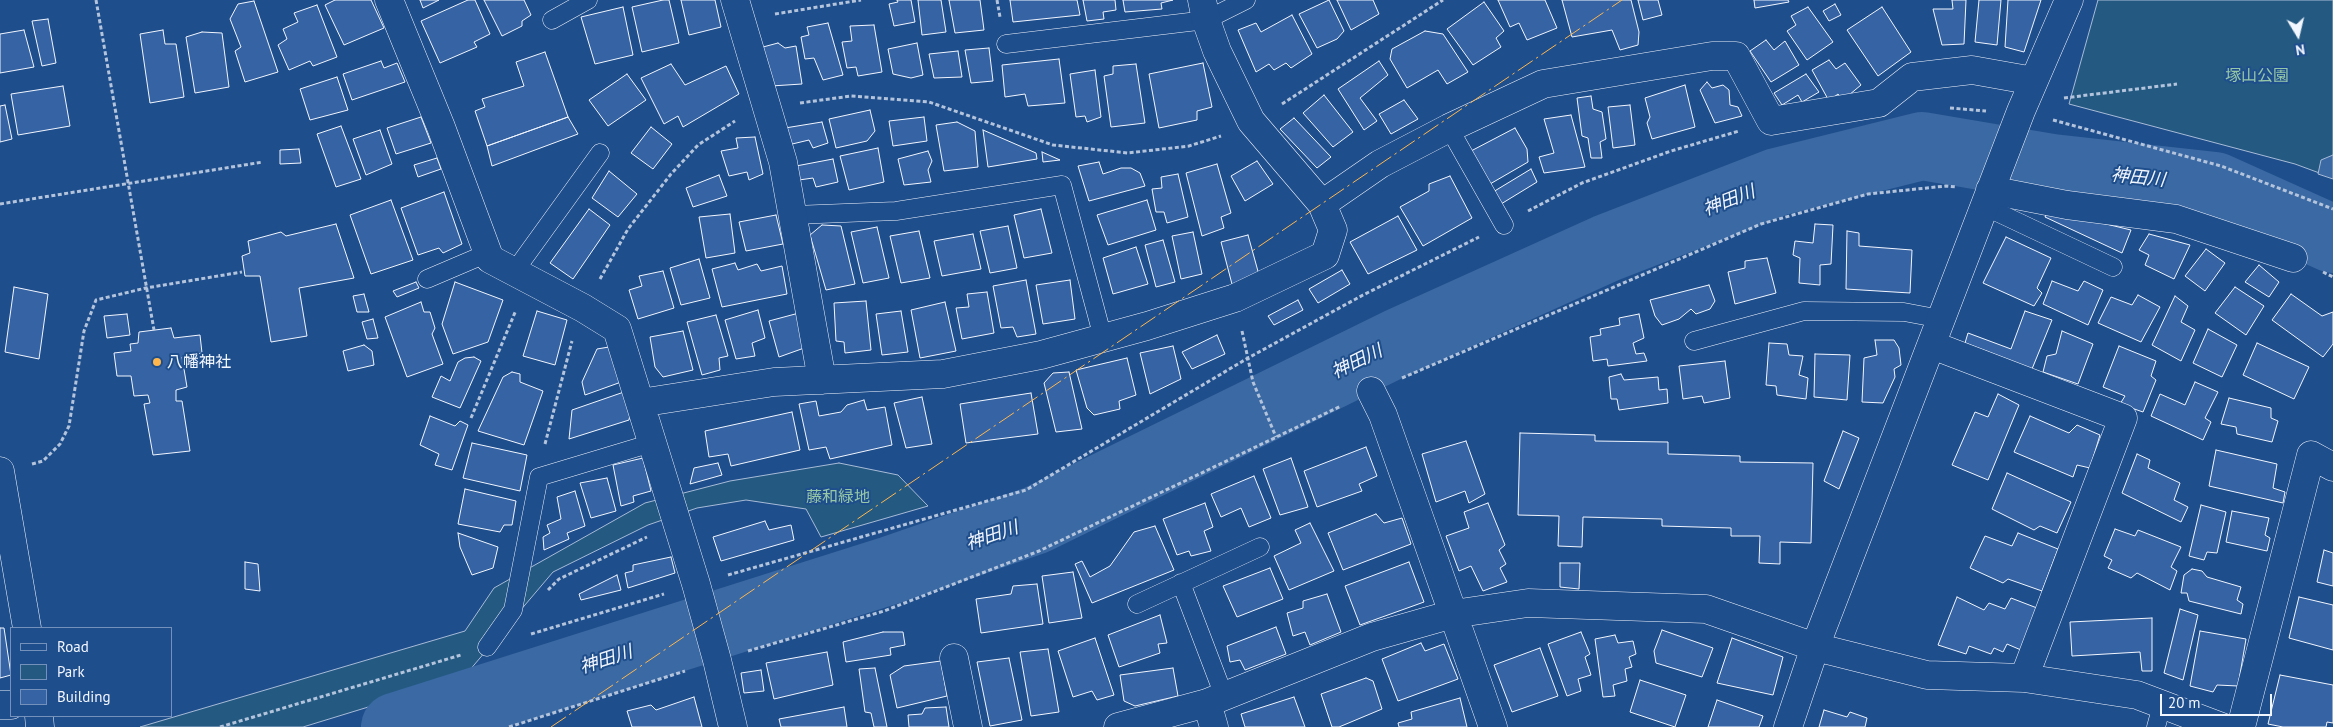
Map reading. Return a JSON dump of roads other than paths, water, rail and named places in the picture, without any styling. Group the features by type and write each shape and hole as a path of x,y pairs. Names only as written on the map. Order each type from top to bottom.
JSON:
{"street":[{"path":"389,0 441,127 490,259 583,308 617,330 716,656 733,727"},
{"path":"1788,727 1815,647 1989,192 2024,104 2069,0"},
{"path":"738,10 783,162 822,380"},
{"path":"640,403 774,382 943,374 1041,355 1147,326 1235,298 1325,255 1333,230 1322,204 1251,121 1217,52 1204,10"},
{"path":"1322,204 1380,164 1449,128 1543,84 1712,56 1736,56 1771,121 1879,103 1912,77 1972,70 2024,104"},
{"path":"1989,192 2067,205 2176,219 2293,258"},
{"path":"1932,345 2123,418 2024,678"},
{"path":"1371,391 1383,415 1494,727"},
{"path":"2240,727 2311,455 2333,467"},
{"path":"0,472 27,627"},
{"path":"1118,727 1215,709 1372,637 1453,614 1528,602 1706,609 1815,647 1928,675 2024,678 2137,695 2159,716 2222,727"},
{"path":"954,658 968,727"}],"lane":[{"path":"552,20 588,0"},
{"path":"1006,44 1204,10 1246,0"},
{"path":"1449,128 1504,225"},
{"path":"522,276 600,153"},
{"path":"794,215 896,211 1062,185 1103,338"},
{"path":"1989,192 2113,267"},
{"path":"427,279 488,253"},
{"path":"1694,341 1804,311 1904,312 1942,318"},
{"path":"487,647 513,610 538,477 652,443"},
{"path":"1137,604 1260,547"},
{"path":"1180,583 1215,709"}],"waterway":[{"name":"神田川","path":"395,727 891,570 1036,520 1399,342 1607,248 1777,182 1922,146 2052,168 2215,186 2333,239"}],"place":[{"name":"八幡神社","path":"157,362"}],"park label":[{"name":"塚山公園","path":"2257,76"},
{"name":"藤和緑地","path":"838,497"}]}
